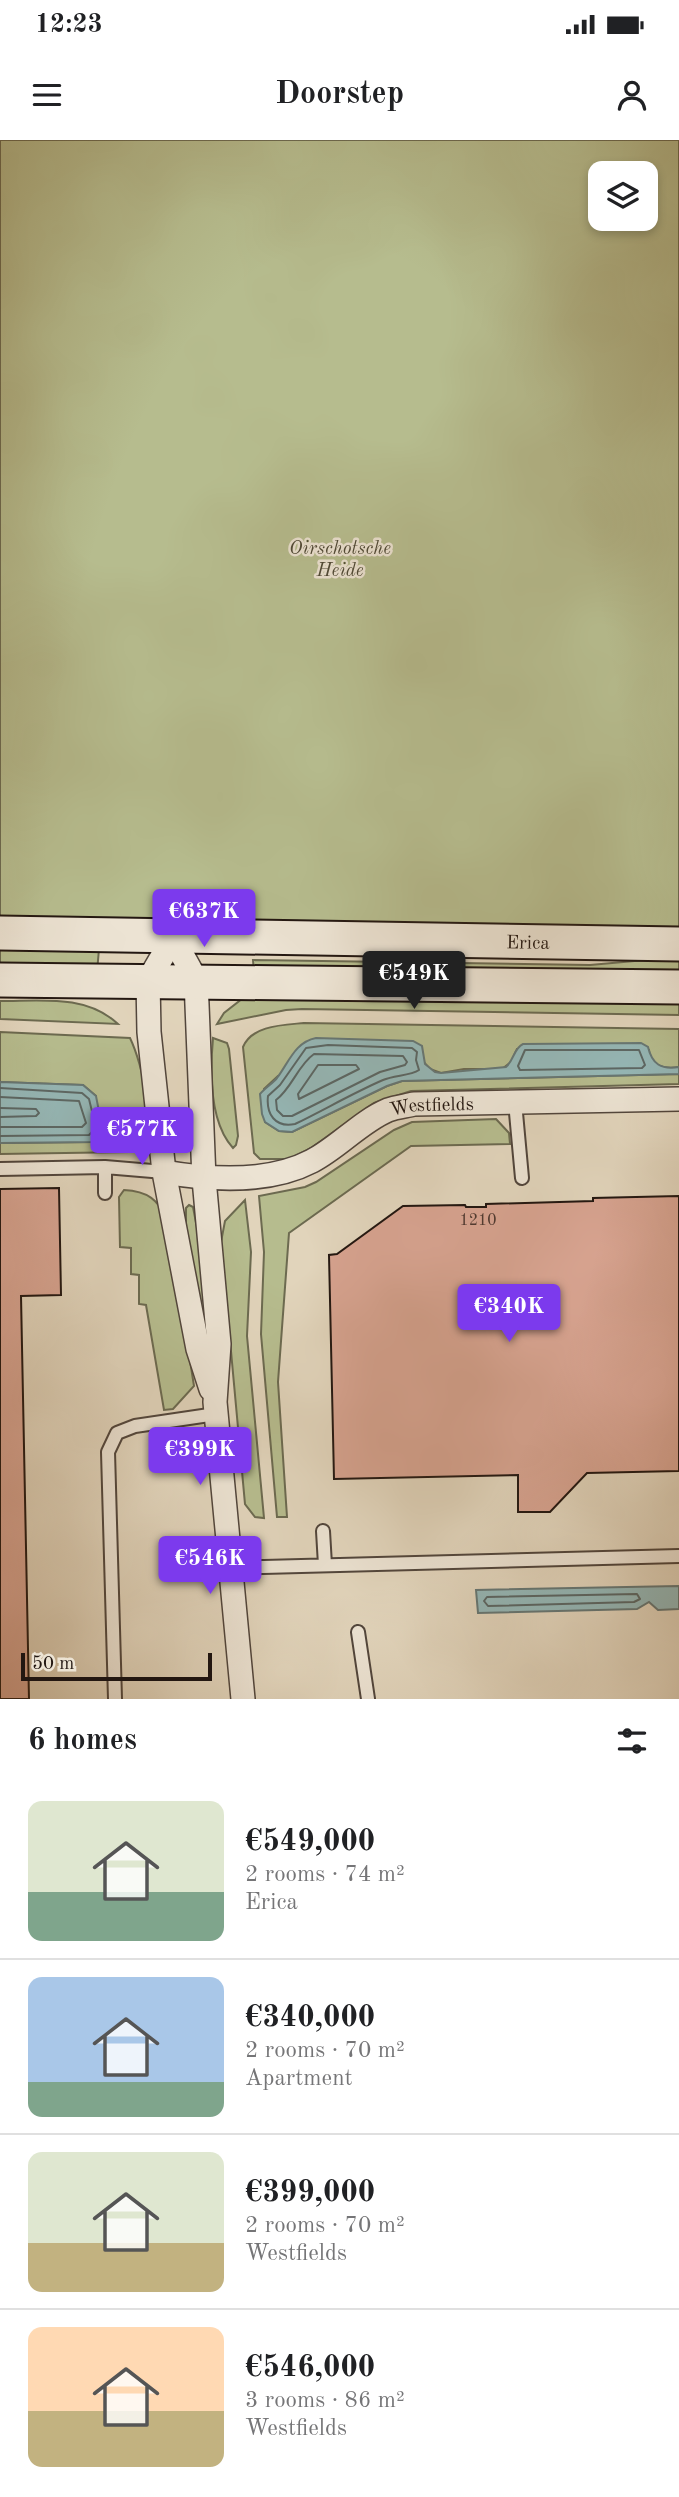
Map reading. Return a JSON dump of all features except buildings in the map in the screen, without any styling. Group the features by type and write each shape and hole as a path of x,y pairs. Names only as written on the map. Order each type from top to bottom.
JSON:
{"street":[{"name":"Erica","path":"0,933 173,938 679,944"},
{"path":"173,938 196,980 204,1179 219,1344 215,1408 243,1699"},
{"path":"173,938 148,981 149,1032 164,1172 198,1349 215,1408"},
{"path":"0,980 679,987"},
{"name":"Westfields","path":"164,1172 204,1179 289,1171 314,1160 355,1130 389,1110 414,1104 679,1099"}],"lane":[{"path":"516,1102 522,1178"},
{"path":"0,1169 105,1167 164,1172"},
{"path":"105,1167 105,1193"},
{"path":"115,1699 108,1452 117,1433 135,1426 215,1408"},
{"path":"323,1531 325,1565"},
{"path":"229,1568 679,1556"},
{"path":"358,1632 368,1699"}],"green space":[{"name":"Oirschotsche Heide","path":"0,140 679,140 679,939 0,925"},
{"path":"0,941 99,949 97,972 0,973"},
{"path":"679,957 679,979 254,973 253,960 590,965"},
{"path":"679,994 679,1015 302,1009 217,1024 224,1013 247,995"},
{"path":"0,1001 62,1001 92,1008 118,1024 0,1019"},
{"path":"304,1023 679,1029 679,1067 659,1066 652,1060 649,1050 517,1049 511,1062 502,1069 464,1069 441,1073 430,1069 422,1060 278,1076 264,1089 265,1122 279,1131 292,1132 402,1081 679,1074 679,1084 411,1091 374,1103 311,1148 290,1159 260,1159 254,1153 243,1047 247,1040 261,1030"},
{"path":"0,1032 130,1038 146,1098 145,1131 139,1143 130,1152 0,1154 0,1143 93,1142 96,1096 83,1085 0,1082"},
{"path":"213,1038 227,1043 229,1049 238,1136 233,1148 219,1125 215,1111 211,1066"},
{"path":"496,1119 509,1133 510,1144 411,1146 289,1233 278,1382 287,1517 277,1517 261,1334 264,1252 259,1196 305,1187 316,1182 394,1130 412,1122"},
{"path":"124,1190 140,1192 151,1198 168,1220 194,1386 173,1409 164,1410 146,1305 139,1304 139,1275 131,1274 131,1248 120,1247 119,1197"},
{"path":"245,1200 251,1252 247,1336 264,1518 255,1517 245,1504 221,1242 225,1221"},
{"path":"189,1205 193,1207 211,1301 210,1351 186,1236 186,1208"}],"water":[{"path":"316,1038 413,1041 422,1046 425,1064 441,1073 506,1067 523,1044 641,1043 648,1047 655,1062 667,1068 679,1067 679,1074 402,1081 292,1132 279,1131 265,1122 260,1094 277,1078 298,1048"},
{"path":"0,1082 83,1085 96,1096 103,1132 93,1142 0,1143"},
{"path":"679,1586 679,1609 658,1610 649,1602 637,1609 478,1613 476,1590"}]}
